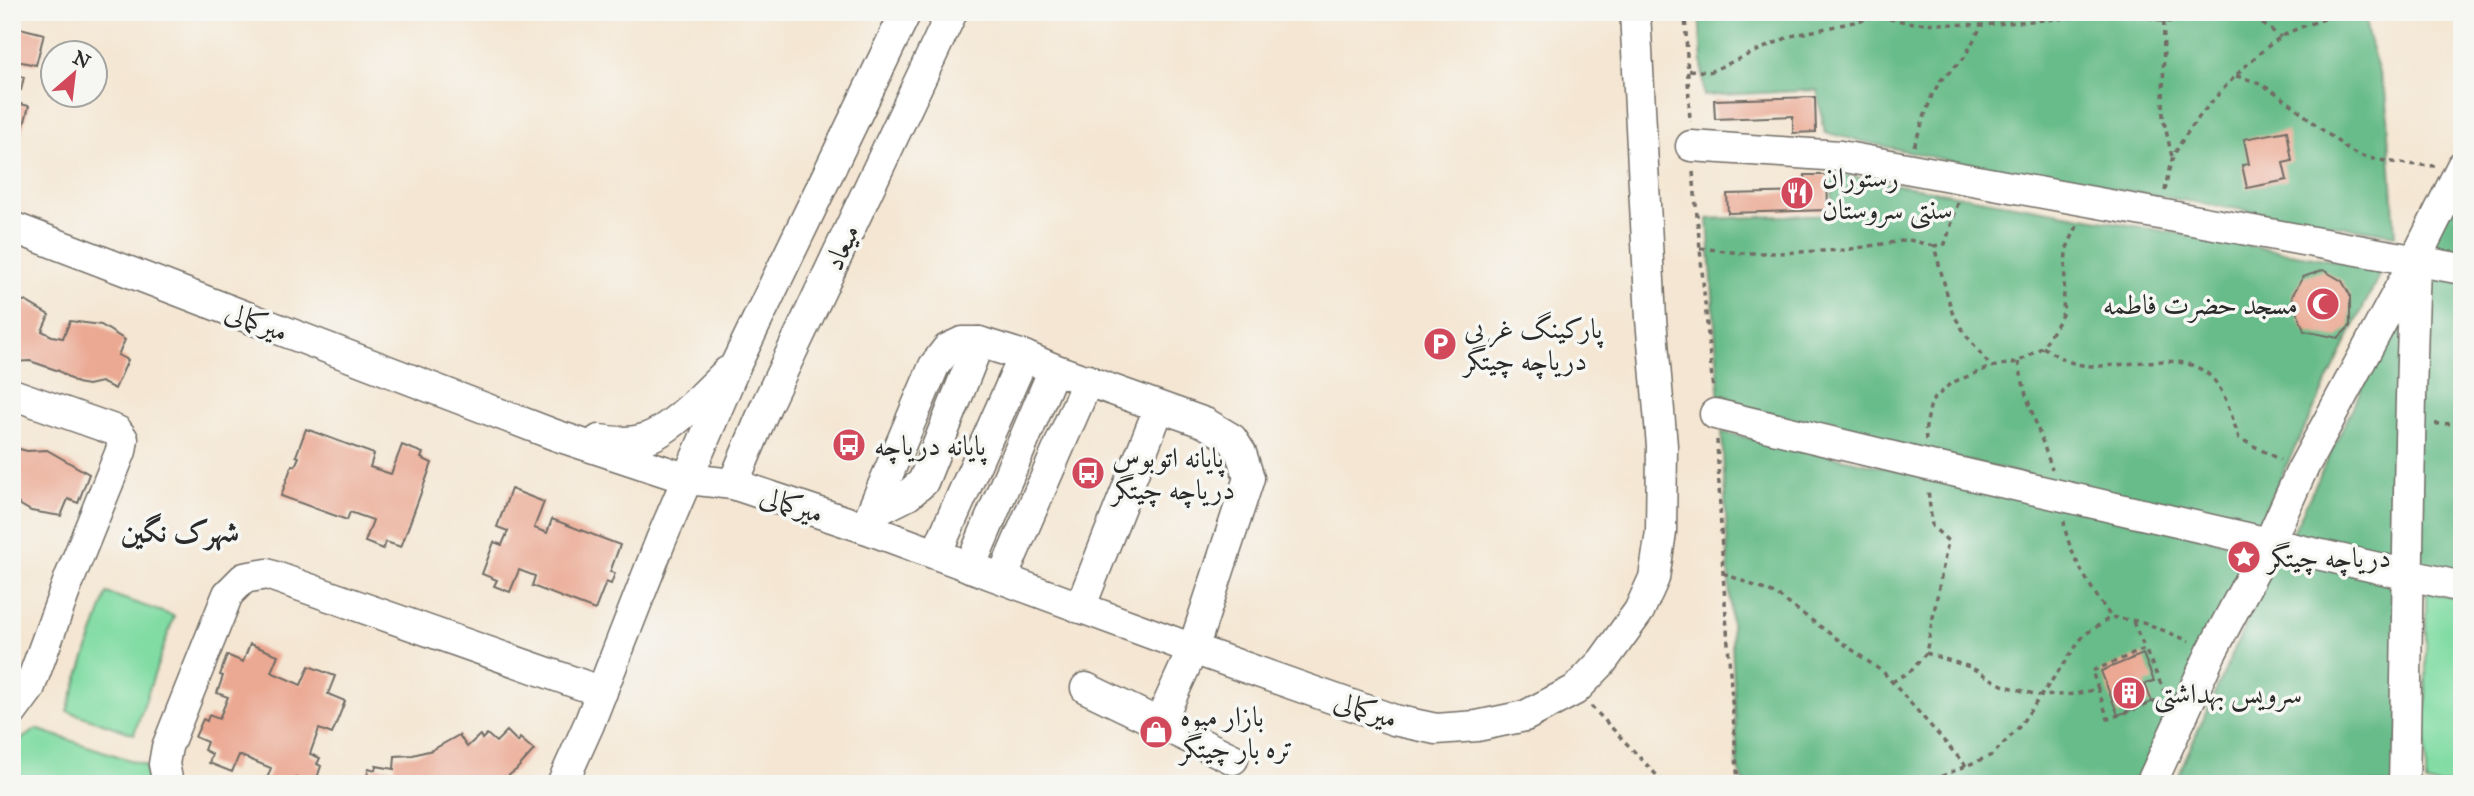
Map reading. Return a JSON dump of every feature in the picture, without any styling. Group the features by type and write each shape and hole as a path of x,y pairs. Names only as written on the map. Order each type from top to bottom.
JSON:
{"street":[{"name":"میعاد","path":"562,784 737,362 906,12"},
{"name":"میعاد","path":"733,484 765,406 952,12"},
{"name":"میرکمالی","path":"12,227 555,435 688,479 733,484 869,521 936,554 970,567 1394,720 1436,729 1477,726 1525,716 1575,690 1602,662 1639,611 1654,578 1661,532 1662,446 1651,319 1636,12"},
{"path":"1692,146 1840,156 2462,269"},
{"path":"2151,784 2211,653 2269,544 2301,472 2416,260 2461,167"},
{"path":"2404,784 2409,575 2408,425 2416,260"},
{"path":"869,521 934,366 947,349 962,342 979,342 1024,356 1205,423 1232,439 1241,453 1249,478 1193,649 1160,722"},
{"path":"936,554 1024,356"},
{"path":"737,362 731,388 737,401 750,406 765,406"},
{"path":"555,435 625,443 649,438 691,408 737,362"},
{"path":"970,567 1054,369"},
{"path":"1002,578 1088,380"},
{"path":"12,394 117,431 123,439 121,451 70,577 29,689 12,712"},
{"path":"1080,608 1159,408"},
{"path":"1715,414 2462,587"},
{"path":"168,784 164,764 167,747 228,594 244,578 267,574 602,692"},
{"path":"1086,688 1233,759"}],"path":[{"path":"1885,12 1892,20"},
{"path":"2164,12 2164,117 2172,159"},
{"path":"1689,70 1709,72 1791,36 1876,16 1914,23 1982,25 2132,13 2165,22 2213,18 2230,12"},
{"path":"2246,12 2281,37"},
{"path":"2161,214 2172,159 2180,144 2206,109 2236,76 2261,50 2281,37 2300,27 2348,12"},
{"path":"1910,169 1918,132 1932,95 1941,80 1964,58 1982,25"},
{"path":"2236,76 2256,81 2276,91 2308,121 2354,153 2406,164 2461,167"},
{"path":"1700,248 1740,253 1778,253 1844,250 1909,240 1934,246 1945,244 1962,191 1961,178"},
{"path":"1892,682 1912,670 1926,653 1948,541 1932,526 1928,491 1931,466 1924,432 1931,402 1951,383 1992,367 2018,362 2043,347 2063,313 2066,250 2078,223 2094,203"},
{"path":"1934,246 1952,312 1966,335 1992,367"},
{"path":"2043,347 2059,357 2081,365 2144,364 2169,359 2195,365 2212,377 2224,394 2239,438 2301,472"},
{"path":"1723,573 1777,595 1884,673 1966,766"},
{"path":"1923,784 1992,755 2016,731 2084,635 2111,618 2143,622 2211,653"},
{"path":"2132,621 2145,649 2167,697 2108,719 2092,671 2145,649"},
{"path":"1926,653 1970,667 2003,685 2041,696 2098,689"},
{"path":"1575,690 1665,784"}],"green space":[{"path":"1699,12 2366,12 2367,32 2387,100 2395,235 1963,164 1825,133 1817,90 1704,96"},
{"path":"1830,173 2382,269 2256,528 1720,404 1708,219 1833,214"},
{"path":"2462,181 2462,256 2428,248"},
{"path":"2419,269 2462,278 2462,575 2291,536"},
{"path":"1722,432 2251,548 2137,784 1745,784 1738,770"},
{"path":"2278,552 2405,585 2402,784 2174,784"},
{"path":"2426,592 2462,600 2462,784 2426,784"},
{"path":"107,593 174,616 134,734 67,711"},
{"path":"36,729 145,765 148,784 12,784 12,746"}],"building":[{"path":"12,26 44,34 43,38 38,38 36,65 12,60"},
{"path":"12,74 24,77 21,90 12,88"},
{"path":"1815,97 1816,132 1793,133 1793,116 1715,119 1714,100"},
{"path":"12,102 29,106 21,136 12,133"},
{"path":"2287,131 2292,161 2283,163 2287,180 2247,188 2242,165 2249,164 2244,139"},
{"name":"رستوران سنتی سروستان","path":"1805,175 1827,175 1828,210 1728,213 1727,194 1806,192"},
{"name":"مسجد حضرت فاطمه","path":"2323,270 2342,281 2350,295 2350,326 2338,338 2304,331 2292,296 2303,277"},
{"path":"12,299 25,301 49,315 42,331 52,336 63,338 70,321 101,325 125,340 118,355 128,360 115,389 101,382 88,385 77,383 59,371 30,361 12,362"},
{"path":"306,429 374,454 370,467 391,474 402,445 423,453 421,458 432,463 401,547 386,542 383,549 365,542 373,520 350,512 347,520 281,496 292,465 295,466 299,457 296,456"},
{"path":"12,447 27,451 47,450 89,474 78,503 68,499 61,516 31,511 12,500 15,481 12,480"},
{"path":"511,489 544,502 534,528 547,533 552,519 620,545 610,572 615,573 611,584 606,582 595,610 532,586 535,576 519,570 510,592 494,586 497,580 482,574 494,542 502,545 508,531 497,527"},
{"path":"250,644 278,655 271,672 301,685 309,666 335,676 328,694 345,701 332,734 319,729 310,754 320,758 317,764 321,766 315,784 296,778 294,784 265,784 271,768 239,755 232,772 209,763 212,754 204,750 207,742 195,737 203,719 207,721 209,715 219,719 228,697 217,693 227,655 243,662"},
{"name":"سرویس بهداشتی","path":"2143,654 2154,681 2145,684 2152,702 2118,715 2101,671"},
{"path":"507,731 518,742 520,738 534,750 516,770 501,781 504,784 365,784 369,768 375,770 376,766 394,769 395,756 432,750 459,735 467,747 480,735 482,739 487,734 496,742"}],"place":[{"name":"رستوران سنتی سروستان","path":"1797,193"},
{"name":"مسجد حضرت فاطمه","path":"2323,304"},
{"name":"پارکینگ غربی دریاچه چیتگر","path":"1440,344"},
{"name":"پایانه دریاچه","path":"849,445"},
{"name":"پایانه اتوبوس دریاچه چیتگر","path":"1088,473"},
{"name":"دریاچه چیتگر","path":"2244,557"},
{"name":"سرویس بهداشتی","path":"2129,693"},
{"name":"بازار میوه تره بار چیتگر","path":"1156,732"}],"district":[{"name":"شهرک نگین","path":"180,532"}]}
